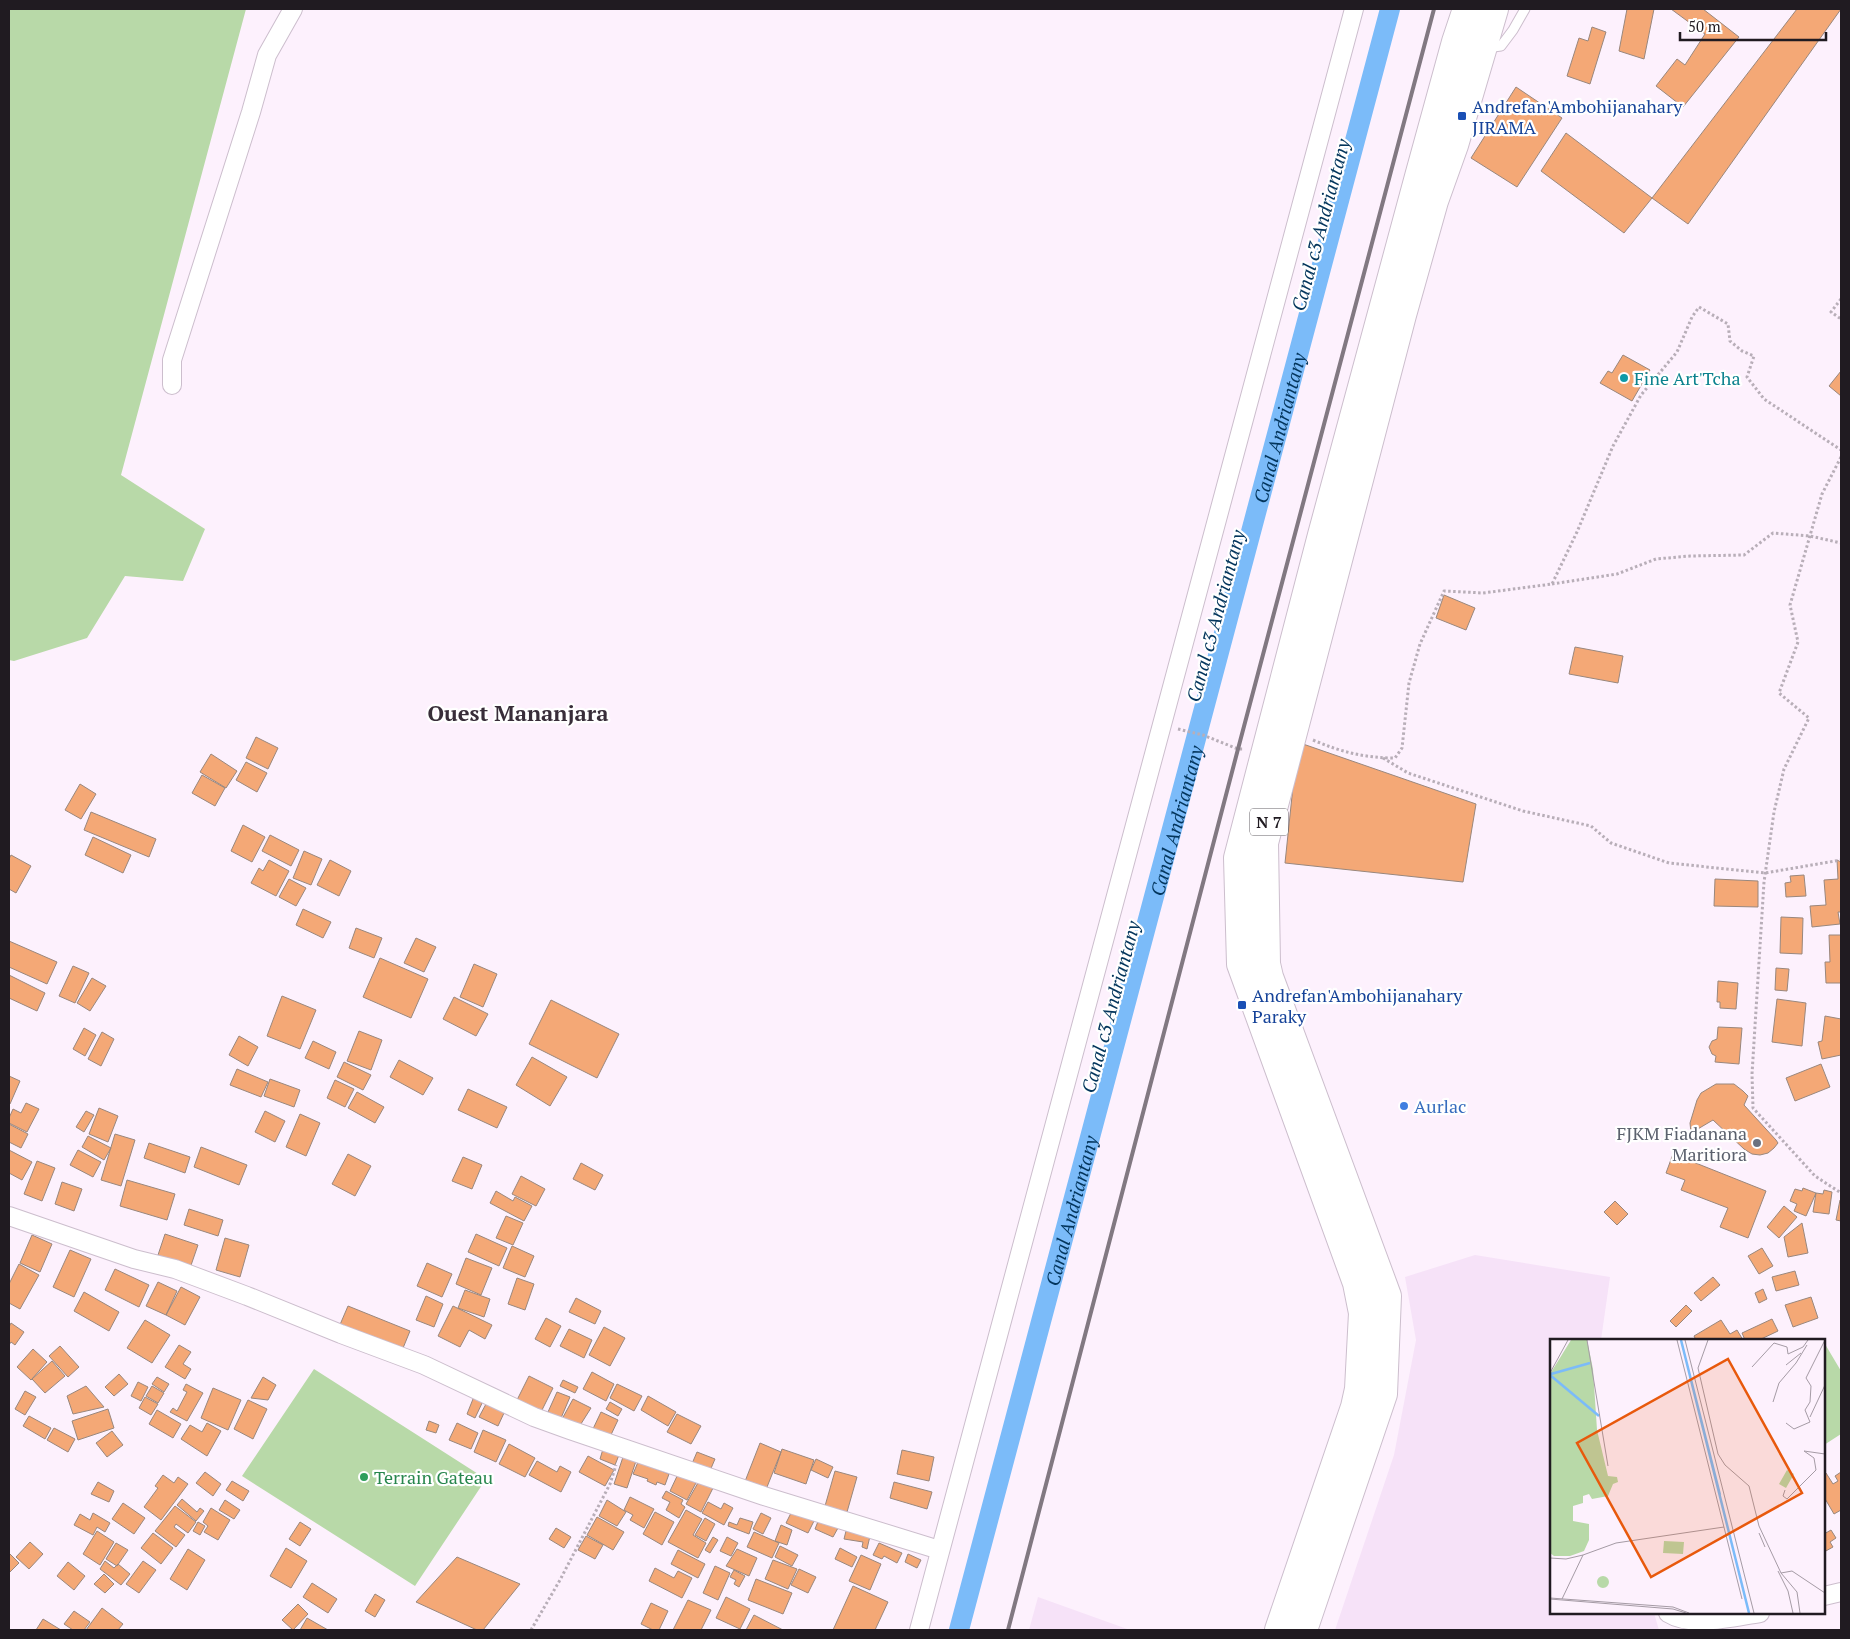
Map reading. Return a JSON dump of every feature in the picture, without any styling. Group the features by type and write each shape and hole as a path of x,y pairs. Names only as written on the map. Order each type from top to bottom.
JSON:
{"main road":[{"name":"N 7","path":"1303,1630 1383,1394 1386,1296 1269,977 1266,964 1264,843 1292,731 1434,201 1454,146 1469,45 1468,9"},
{"name":"N 7","path":"1279,1630 1355,1407 1359,1389 1363,1313 1357,1283 1241,964 1238,858 1322,535 1469,45 1494,9"}],"street":[{"path":"172,385 172,360 267,56 293,9"},
{"path":"919,1630 1354,9"},
{"path":"9,1216 134,1259 175,1270 247,1296 424,1365 534,1417 772,1499 933,1548 941,1548"},
{"path":"1825,1596 1841,1592"},
{"path":"1671,1614 1686,1620 1712,1620 1753,1614"}],"lane":[{"path":"1469,45 1501,46 1525,9"}],"path":[{"path":"1841,299 1831,312 1841,319"},
{"path":"1552,584 1578,532 1613,446 1641,395 1677,352 1699,307 1728,324 1730,341 1742,351 1754,356 1748,377 1764,399 1841,450"},
{"path":"1841,457 1822,494 1790,605 1798,642 1779,693 1809,718 1784,769 1774,812 1766,872 1752,1074 1753,1108 1815,1176 1841,1193"},
{"path":"1292,731 1339,751 1375,758 1395,758 1402,748 1409,683 1415,660 1420,644 1444,591 1483,593 1617,574 1656,559 1744,554 1774,533 1810,536 1841,543"},
{"path":"1177,729 1203,735 1238,749 1266,752"},
{"path":"1382,758 1408,773 1514,808 1591,826 1611,843 1669,863 1766,872 1841,860"},
{"path":"530,1630 560,1580 610,1484 622,1447"}],"shaded area":[{"path":"1475,1255 1610,1277 1601,1339 1550,1339 1550,1614 1654,1614 1659,1630 1335,1630 1394,1455 1416,1340 1405,1277"},
{"path":"1038,1597 1130,1630 1029,1630"}],"green space":[{"path":"9,9 246,9 121,475 205,529 183,581 125,576 87,638 14,661 9,660"},
{"path":"1825,1344 1841,1371 1841,1434 1825,1444"},
{"name":"Terrain Gateau","path":"314,1369 486,1479 415,1586 242,1476"}],"building":[{"path":"1627,9 1654,9 1644,59 1619,51"},
{"path":"1671,9 1703,9 1739,37 1683,107 1656,86 1677,59 1685,65 1705,34"},
{"path":"1797,9 1841,9 1688,224 1652,198"},
{"path":"1592,27 1606,32 1590,84 1567,76 1579,38 1588,41"},
{"path":"1516,87 1562,118 1517,187 1471,158"},
{"path":"1566,133 1652,198 1624,233 1541,171"},
{"name":"Fine Art'Tcha","path":"1623,355 1650,370 1632,401 1600,383 1608,371 1612,373"},
{"path":"1841,371 1841,396 1829,386"},
{"path":"1444,595 1475,608 1466,630 1436,618"},
{"path":"1575,647 1623,656 1618,683 1569,674"},
{"path":"256,737 278,748 268,769 246,758"},
{"path":"1303,744 1476,804 1463,882 1285,863 1294,777"},
{"path":"211,754 237,771 226,788 200,772"},
{"path":"246,762 267,773 257,792 236,780"},
{"path":"202,775 225,788 215,806 192,793"},
{"path":"80,784 96,794 81,819 65,810"},
{"path":"91,812 156,839 149,857 84,830"},
{"path":"243,825 265,837 252,862 231,851"},
{"path":"270,835 299,850 291,866 262,851"},
{"path":"93,837 131,855 123,873 85,855"},
{"path":"304,851 322,859 311,885 293,878"},
{"path":"11,855 31,866 16,893 9,889 9,859"},
{"path":"269,860 289,871 276,896 251,883 259,868 263,871"},
{"path":"330,860 351,871 339,896 317,885"},
{"path":"1837,860 1841,862 1841,912 1838,912 1840,924 1812,927 1810,906 1826,905 1824,880 1838,879"},
{"path":"1804,875 1806,896 1786,897 1785,883 1791,882 1790,876"},
{"path":"289,879 306,888 296,906 279,897"},
{"path":"1715,879 1758,881 1758,907 1714,906"},
{"path":"303,909 331,922 323,938 296,925"},
{"path":"1781,917 1803,918 1802,954 1780,953"},
{"path":"356,928 382,938 374,958 349,948"},
{"path":"1829,935 1841,935 1841,983 1826,983 1825,962 1830,962"},
{"path":"416,938 436,947 424,972 404,963"},
{"path":"9,941 57,962 47,984 9,967"},
{"path":"380,958 428,979 411,1018 363,997"},
{"path":"474,964 497,974 483,1007 460,997"},
{"path":"73,966 89,973 75,1003 59,996"},
{"path":"1776,968 1789,969 1787,991 1775,990"},
{"path":"9,975 45,993 37,1011 9,998"},
{"path":"92,978 106,986 90,1011 77,1003"},
{"path":"1718,981 1738,983 1736,1009 1720,1008 1720,1002 1717,1002"},
{"path":"282,996 316,1010 300,1049 267,1036"},
{"path":"454,997 488,1014 476,1036 443,1019"},
{"path":"1777,999 1806,1003 1802,1046 1772,1042"},
{"path":"551,1000 619,1034 597,1078 529,1044"},
{"path":"1825,1016 1841,1019 1841,1055 1822,1059 1818,1042 1822,1041"},
{"path":"1718,1027 1742,1028 1739,1064 1715,1062 1716,1056 1712,1054 1709,1047 1712,1041 1717,1039"},
{"path":"84,1028 96,1035 85,1056 73,1049"},
{"path":"359,1031 382,1040 371,1070 347,1061"},
{"path":"102,1032 114,1039 101,1066 88,1059"},
{"path":"239,1036 258,1047 248,1066 229,1055"},
{"path":"313,1041 336,1052 329,1069 305,1058"},
{"path":"532,1057 567,1077 550,1106 516,1085"},
{"path":"399,1060 433,1078 423,1095 390,1077"},
{"path":"344,1062 371,1075 363,1090 337,1077"},
{"path":"1821,1064 1830,1087 1795,1101 1786,1078"},
{"path":"237,1069 268,1082 261,1097 230,1085"},
{"path":"9,1076 20,1081 10,1104 9,1104"},
{"path":"270,1079 300,1090 294,1107 264,1096"},
{"path":"335,1080 354,1089 345,1107 327,1098"},
{"path":"1716,1084 1734,1084 1748,1096 1744,1105 1778,1143 1768,1153 1752,1154 1713,1120 1691,1133 1690,1123 1697,1100 1701,1093"},
{"path":"468,1089 507,1107 497,1128 458,1110"},
{"path":"357,1092 384,1107 375,1123 348,1108"},
{"path":"26,1103 39,1109 27,1132 9,1123 13,1109 21,1113"},
{"path":"99,1108 118,1116 108,1142 89,1134"},
{"path":"86,1111 94,1115 84,1132 76,1127"},
{"path":"265,1111 285,1121 275,1142 255,1132"},
{"path":"300,1114 320,1123 306,1156 286,1147"},
{"path":"9,1124 28,1134 21,1148 9,1142"},
{"path":"115,1134 135,1140 121,1186 101,1180"},
{"path":"88,1136 111,1148 104,1160 82,1147"},
{"path":"149,1143 190,1157 185,1173 144,1158"},
{"path":"201,1147 247,1165 239,1185 194,1167"},
{"path":"9,1150 32,1162 22,1180 9,1173"},
{"path":"78,1150 101,1162 93,1177 70,1165"},
{"path":"348,1154 371,1166 355,1196 332,1184"},
{"path":"1673,1154 1766,1191 1748,1238 1720,1227 1728,1208 1681,1190 1685,1180 1666,1173"},
{"path":"463,1157 482,1165 472,1189 452,1181"},
{"path":"37,1161 55,1168 42,1201 24,1194"},
{"path":"581,1163 603,1175 595,1190 573,1179"},
{"path":"521,1176 545,1189 536,1206 512,1194"},
{"path":"127,1180 175,1194 167,1220 120,1206"},
{"path":"62,1182 82,1189 74,1211 55,1204"},
{"path":"1803,1188 1816,1193 1806,1216 1794,1211 1797,1204 1790,1201 1795,1189 1802,1191"},
{"path":"1824,1190 1832,1192 1829,1214 1813,1212 1816,1193 1823,1194"},
{"path":"496,1191 513,1201 515,1197 532,1206 524,1221 490,1203"},
{"path":"1615,1201 1628,1214 1617,1225 1604,1212"},
{"path":"1841,1201 1841,1221 1836,1220"},
{"path":"1784,1206 1797,1217 1779,1238 1767,1227"},
{"path":"189,1209 223,1220 218,1236 184,1225"},
{"path":"506,1216 523,1223 513,1245 496,1238"},
{"path":"1802,1223 1808,1253 1788,1257 1784,1237"},
{"path":"165,1234 198,1245 188,1274 157,1258"},
{"path":"476,1234 507,1248 499,1266 468,1252"},
{"path":"32,1235 52,1244 40,1272 20,1263"},
{"path":"225,1238 249,1245 240,1277 216,1270"},
{"path":"512,1246 534,1256 525,1277 503,1268"},
{"path":"1762,1248 1773,1266 1759,1274 1748,1256"},
{"path":"70,1250 91,1259 74,1297 53,1287"},
{"path":"466,1258 492,1268 481,1295 456,1284"},
{"path":"427,1263 452,1274 442,1297 417,1286"},
{"path":"19,1264 39,1275 20,1309 9,1303 9,1284"},
{"path":"115,1269 149,1285 139,1307 105,1290"},
{"path":"1795,1271 1799,1285 1776,1291 1772,1277"},
{"path":"1713,1277 1720,1285 1701,1301 1694,1293"},
{"path":"517,1278 534,1284 525,1310 508,1304"},
{"path":"158,1282 177,1291 166,1315 146,1306"},
{"path":"181,1287 200,1297 185,1325 166,1315"},
{"path":"1763,1289 1767,1299 1759,1303 1755,1293"},
{"path":"465,1290 490,1299 484,1317 458,1308"},
{"path":"84,1292 119,1312 109,1331 74,1311"},
{"path":"426,1296 443,1304 434,1327 416,1320"},
{"path":"1811,1297 1818,1318 1793,1327 1785,1305"},
{"path":"576,1298 601,1311 595,1324 569,1312"},
{"path":"1686,1305 1692,1311 1676,1327 1670,1321"},
{"path":"348,1306 410,1331 401,1353 339,1327"},
{"path":"453,1306 492,1325 485,1339 469,1330 460,1347 438,1336"},
{"path":"546,1318 561,1326 550,1347 535,1339"},
{"path":"1772,1319 1778,1331 1761,1339 1745,1339 1742,1333"},
{"path":"145,1320 170,1335 152,1363 127,1348"},
{"path":"1721,1320 1730,1334 1737,1330 1742,1339 1696,1339 1694,1336"},
{"path":"11,1323 24,1332 15,1345 11,1342 9,1345 9,1327"},
{"path":"604,1327 625,1338 610,1366 589,1355"},
{"path":"569,1329 592,1340 584,1358 560,1346"},
{"path":"179,1345 191,1352 183,1364 191,1369 185,1379 165,1367"},
{"path":"60,1346 79,1367 68,1377 49,1356"},
{"path":"33,1349 47,1362 31,1380 17,1367"},
{"path":"52,1361 65,1376 45,1393 32,1379"},
{"path":"592,1372 614,1384 606,1401 583,1389"},
{"path":"119,1374 128,1384 114,1396 105,1387"},
{"path":"529,1376 553,1388 541,1412 517,1400"},
{"path":"157,1377 169,1384 164,1392 152,1384"},
{"path":"263,1377 276,1385 268,1400 251,1398"},
{"path":"563,1380 578,1387 575,1393 560,1386"},
{"path":"138,1382 148,1387 141,1401 131,1396"},
{"path":"186,1384 203,1393 187,1421 170,1412 173,1408 177,1411 187,1392 183,1390"},
{"path":"617,1384 642,1396 634,1411 610,1398"},
{"path":"86,1386 104,1407 73,1414 67,1396"},
{"path":"152,1386 164,1393 158,1403 146,1396"},
{"path":"213,1388 241,1400 228,1430 201,1418"},
{"path":"25,1391 36,1397 25,1415 15,1409"},
{"path":"557,1392 570,1397 561,1418 548,1412"},
{"path":"475,1394 484,1399 475,1418 467,1414"},
{"path":"648,1396 676,1412 668,1426 641,1410"},
{"path":"145,1397 158,1404 151,1415 139,1408"},
{"path":"573,1399 591,1408 579,1427 562,1419"},
{"path":"248,1400 267,1409 253,1439 234,1429"},
{"path":"610,1402 622,1409 618,1416 606,1409"},
{"path":"486,1404 504,1413 498,1426 479,1417"},
{"path":"108,1409 114,1428 78,1440 72,1421"},
{"path":"157,1410 181,1424 173,1438 149,1424"},
{"path":"601,1412 618,1420 609,1439 592,1431"},
{"path":"677,1414 701,1426 691,1444 667,1432"},
{"path":"29,1416 51,1428 45,1439 23,1426"},
{"path":"429,1421 439,1425 436,1433 426,1430"},
{"path":"207,1423 221,1431 207,1456 181,1439 190,1425 202,1432"},
{"path":"457,1423 478,1433 471,1449 449,1440"},
{"path":"54,1428 75,1439 68,1452 47,1440"},
{"path":"483,1430 506,1440 496,1462 474,1452"},
{"path":"112,1431 123,1445 107,1457 96,1443"},
{"path":"760,1443 781,1452 765,1492 744,1484"},
{"path":"509,1444 535,1458 525,1477 499,1464"},
{"path":"603,1449 619,1455 615,1465 600,1459"},
{"path":"782,1449 814,1460 806,1484 774,1473"},
{"path":"902,1450 934,1457 929,1481 897,1474"},
{"path":"697,1452 715,1459 709,1473 691,1466"},
{"path":"588,1456 614,1470 605,1486 579,1472"},
{"path":"623,1457 636,1461 627,1488 614,1484"},
{"path":"816,1459 833,1467 828,1478 811,1470"},
{"path":"537,1461 557,1472 560,1466 571,1472 561,1492 529,1475"},
{"path":"638,1462 669,1474 665,1485 657,1482 656,1485 647,1481 648,1479 633,1474"},
{"path":"835,1471 857,1477 847,1512 825,1506"},
{"path":"205,1472 221,1484 213,1496 196,1483"},
{"path":"679,1472 697,1481 687,1500 670,1491"},
{"path":"1841,1472 1841,1510 1834,1514 1825,1499 1825,1474 1833,1484 1838,1481 1835,1476"},
{"path":"163,1475 174,1483 178,1477 188,1484 161,1520 144,1507 158,1488 155,1486"},
{"path":"232,1481 249,1491 243,1501 226,1490"},
{"path":"699,1481 713,1488 701,1512 686,1504"},
{"path":"98,1482 114,1491 109,1502 91,1494"},
{"path":"894,1482 932,1492 927,1509 890,1498"},
{"path":"666,1491 683,1500 681,1504 685,1507 679,1518 666,1510 670,1502 662,1498"},
{"path":"630,1497 654,1509 644,1528 630,1520 633,1515 624,1510"},
{"path":"182,1499 197,1512 200,1508 204,1511 196,1521 177,1505"},
{"path":"225,1500 240,1510 234,1519 219,1510"},
{"path":"607,1500 626,1512 617,1526 599,1516"},
{"path":"708,1502 721,1509 724,1503 733,1508 724,1525 702,1513"},
{"path":"123,1503 145,1518 134,1534 112,1519"},
{"path":"175,1506 196,1522 188,1533 176,1524 174,1527 185,1535 176,1547 155,1531"},
{"path":"211,1508 230,1520 218,1540 204,1532 208,1526 203,1522"},
{"path":"686,1510 702,1519 693,1535 706,1543 698,1558 668,1542"},
{"path":"792,1511 814,1521 808,1533 786,1523"},
{"path":"655,1512 674,1522 662,1545 643,1534"},
{"path":"93,1513 110,1523 105,1532 97,1527 93,1535 74,1525 80,1514 90,1520"},
{"path":"761,1513 771,1518 763,1534 753,1529"},
{"path":"597,1517 624,1532 613,1550 587,1535"},
{"path":"705,1518 715,1524 706,1541 695,1535"},
{"path":"740,1518 753,1522 749,1534 728,1526 729,1522 737,1525"},
{"path":"819,1519 838,1528 833,1537 815,1529"},
{"path":"198,1522 205,1526 200,1535 193,1531"},
{"path":"300,1522 311,1529 300,1546 289,1539"},
{"path":"781,1525 792,1530 787,1545 775,1541"},
{"path":"556,1528 571,1537 564,1548 549,1539"},
{"path":"1831,1530 1836,1538 1830,1542 1833,1547 1825,1551 1825,1533"},
{"path":"97,1531 114,1542 100,1565 83,1554"},
{"path":"846,1531 870,1536 867,1549 862,1547 863,1542 844,1539"},
{"path":"754,1532 779,1543 772,1558 747,1547"},
{"path":"153,1533 173,1548 161,1564 141,1548"},
{"path":"586,1536 603,1545 595,1559 578,1550"},
{"path":"713,1537 718,1540 710,1553 705,1550"},
{"path":"727,1537 738,1543 731,1556 720,1551"},
{"path":"30,1542 43,1554 29,1569 16,1557"},
{"path":"116,1543 128,1550 117,1566 106,1559"},
{"path":"879,1543 902,1553 897,1563 884,1556 882,1559 873,1555"},
{"path":"780,1546 798,1555 792,1566 775,1557"},
{"path":"286,1548 307,1561 291,1588 270,1576"},
{"path":"840,1548 857,1557 852,1567 835,1559"},
{"path":"188,1549 205,1560 187,1590 170,1579"},
{"path":"737,1549 757,1558 749,1576 726,1566"},
{"path":"678,1550 705,1564 698,1578 671,1564"},
{"path":"9,1553 19,1563 9,1573"},
{"path":"908,1554 921,1560 917,1568 905,1562"},
{"path":"861,1555 881,1564 870,1590 849,1581"},
{"path":"457,1557 520,1584 483,1630 477,1630 416,1602"},
{"path":"773,1560 797,1569 788,1589 765,1579"},
{"path":"105,1561 114,1568 118,1564 130,1574 121,1585 100,1569"},
{"path":"143,1561 156,1570 139,1593 126,1584"},
{"path":"68,1562 85,1576 74,1590 57,1576"},
{"path":"715,1566 730,1573 718,1600 703,1593"},
{"path":"655,1568 674,1578 678,1571 692,1578 682,1598 649,1581"},
{"path":"799,1569 816,1577 808,1593 791,1585"},
{"path":"734,1570 745,1576 739,1587 734,1584 736,1580 730,1577"},
{"path":"104,1574 114,1584 105,1593 94,1584"},
{"path":"756,1579 792,1593 783,1614 748,1600"},
{"path":"312,1583 337,1599 328,1613 303,1597"},
{"path":"853,1586 888,1602 875,1630 833,1630"},
{"path":"375,1594 385,1600 375,1617 365,1611"},
{"path":"726,1597 750,1609 740,1629 716,1618"},
{"path":"688,1600 711,1610 701,1630 673,1630"},
{"path":"651,1603 668,1611 659,1630 653,1630 641,1624"},
{"path":"298,1604 308,1614 293,1630 282,1620"},
{"path":"102,1608 123,1624 118,1630 86,1630"},
{"path":"74,1611 90,1622 84,1630 73,1630 64,1624"},
{"path":"754,1615 783,1630 746,1630"},
{"path":"307,1618 328,1630 300,1630"},
{"path":"43,1619 61,1630 36,1630"}],"waterway":[{"name":"Canal c3 Andriantany","path":"959,1630 1390,9"},
{"name":"Canal c3 Andriantany","path":"1065,1232 1394,9"}],"railway":[{"path":"1008,1630 1434,9"}],"place":[{"name":"Andrefan'Ambohijanahary JIRAMA","path":"1462,116"},
{"name":"Fine Art'Tcha","path":"1624,378"},
{"name":"Andrefan'Ambohijanahary Paraky","path":"1242,1005"},
{"name":"Aurlac","path":"1404,1106"},
{"name":"FJKM Fiadanana Maritiora","path":"1757,1143"},
{"name":"Terrain Gateau","path":"364,1477"}],"district":[{"name":"Ouest Mananjara","path":"518,712"}],"water label":[{"name":"Canal Andriantany","path":"1279,428"},
{"name":"Canal Andriantany","path":"1174,819"},
{"name":"Canal Andriantany","path":"1070,1211"}]}
